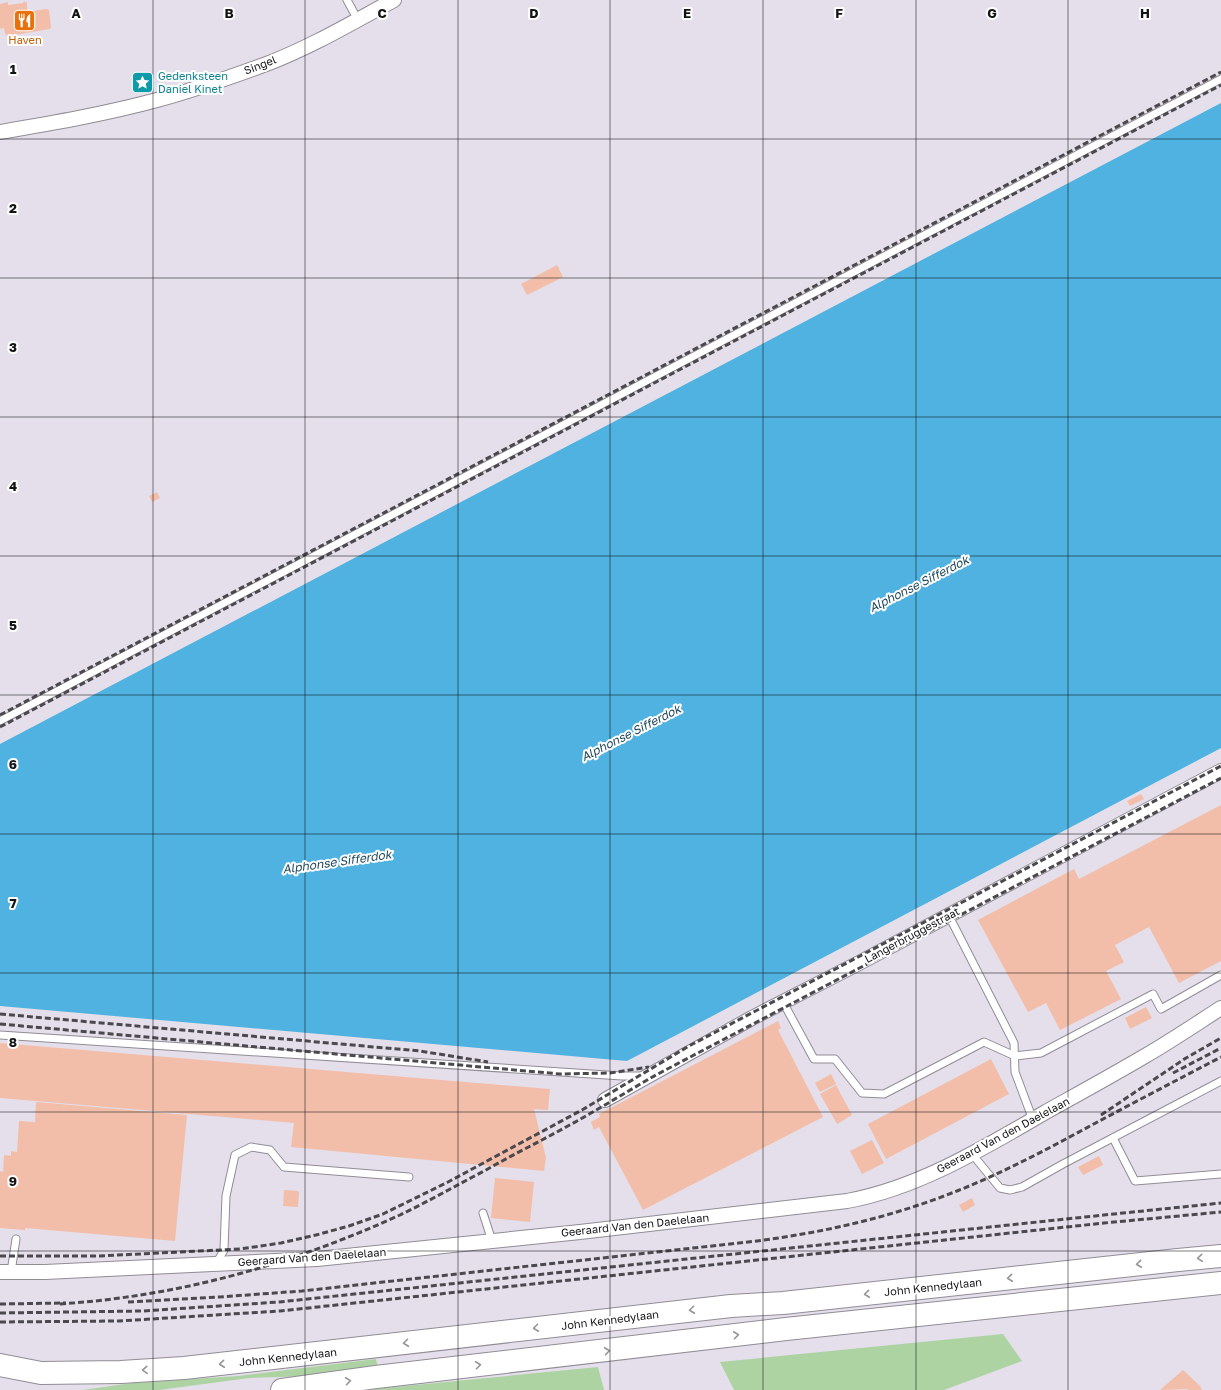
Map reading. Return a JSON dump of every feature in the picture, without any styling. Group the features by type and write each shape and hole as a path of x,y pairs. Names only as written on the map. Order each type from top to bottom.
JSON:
{"highway":[{"name":"John Kennedylaan","path":"0,1365 41,1373 121,1372 184,1368 731,1306 783,1303 1221,1256"},
{"path":"282,1390 376,1377 786,1329 1221,1283"},
{"path":"0,1378 41,1373"}],"street":[{"name":"Singel","path":"0,130 74,120 159,100 270,62 324,38 394,0"},
{"name":"Langerbruggestraat","path":"605,1100 783,1002 1221,772"},
{"name":"Geeraard Van den Daelelaan","path":"6,1272 317,1259 492,1241 871,1197 891,1191 972,1154 1146,1056 1221,1008"}],"lane":[{"path":"347,0 358,20"},
{"path":"0,721 1221,79"},
{"path":"948,916 1014,1043 1014,1072 1033,1120"},
{"path":"783,1002 814,1059 836,1060 862,1093 884,1094 984,1042 1015,1056 1041,1053 1153,994 1161,1009 1221,975"},
{"path":"0,1035 606,1075 648,1076"},
{"path":"972,1154 1000,1188 1010,1190 1022,1187 1221,1081"},
{"path":"1113,1138 1135,1181 1221,1174"},
{"path":"216,1264 224,1250 226,1196 234,1155 251,1147 270,1150 284,1167 409,1177"},
{"path":"483,1213 492,1241"},
{"path":"6,1272 16,1239"}],"green space":[{"path":"1003,1334 1022,1361 944,1390 734,1390 720,1362"},
{"path":"376,1359 378,1368 313,1376 249,1378 159,1390 83,1390 132,1383 238,1376"},
{"path":"598,1367 604,1390 364,1390"}],"water":[{"name":"Alphonse Sifferdok","path":"1221,103 1221,748 627,1061 0,1006 0,744"}],"building":[{"name":"Haven","path":"24,1 27,3 27,12 46,9 49,10 51,27 50,29 8,36 5,34 4,28 0,29 0,4 8,2 8,5 23,3"},
{"path":"557,265 563,277 527,295 521,284"},
{"path":"157,492 160,498 152,502 149,496"},
{"path":"1141,794 1144,799 1130,806 1127,801"},
{"path":"1221,805 1221,961 1179,983 1149,927 1115,945 1124,962 1106,971 1121,999 1060,1030 1046,1003 1028,1012 978,920 1074,869 1079,879"},
{"path":"1146,1007 1152,1018 1130,1029 1125,1018"},
{"path":"778,1021 781,1028 778,1030 823,1117 643,1210 599,1127 594,1130 591,1122 600,1117 599,1114"},
{"path":"0,1043 550,1089 548,1110 534,1109 546,1158 544,1171 291,1147 294,1123 0,1098"},
{"path":"991,1059 1009,1094 886,1159 868,1124"},
{"path":"831,1074 836,1084 820,1092 815,1083"},
{"path":"836,1085 852,1115 837,1124 820,1094"},
{"path":"36,1102 187,1115 175,1241 25,1228 25,1230 0,1228 0,1171 3,1172 4,1155 11,1156 11,1151 17,1152 19,1121 35,1122"},
{"path":"872,1140 884,1163 862,1174 850,1151"},
{"path":"1099,1156 1103,1165 1083,1175 1078,1167"},
{"path":"495,1178 534,1182 530,1222 491,1218"},
{"path":"284,1190 298,1191 298,1207 283,1206"},
{"path":"972,1198 975,1205 963,1212 959,1205"},
{"path":"1183,1370 1200,1386 1202,1390 1160,1390"}],"railway":[{"path":"0,715 1221,72"},
{"path":"0,727 1221,85"},
{"path":"0,1256 99,1256 240,1249 281,1243 316,1235 349,1226 383,1214 448,1182 582,1110 689,1046 1221,766"},
{"path":"60,1304 148,1294 191,1286 234,1275 317,1249 400,1215 577,1121 656,1075 1221,778"},
{"path":"0,1014 420,1051 488,1062"},
{"path":"0,1024 560,1074 610,1073 649,1067"},
{"path":"1101,1115 1186,1058 1221,1038"},
{"path":"1173,1073 1221,1048"},
{"path":"128,1302 302,1291 757,1241 833,1228 908,1209 974,1184 1007,1169 1221,1057"},
{"path":"0,1313 143,1311 279,1302 1221,1203"},
{"path":"0,1322 119,1321 280,1311 1104,1223 1221,1212"},
{"path":"0,1304 66,1303"}],"place":[{"name":"Haven","path":"25,20"},
{"name":"Gedenksteen Daniel Kinet","path":"142,82"}]}
